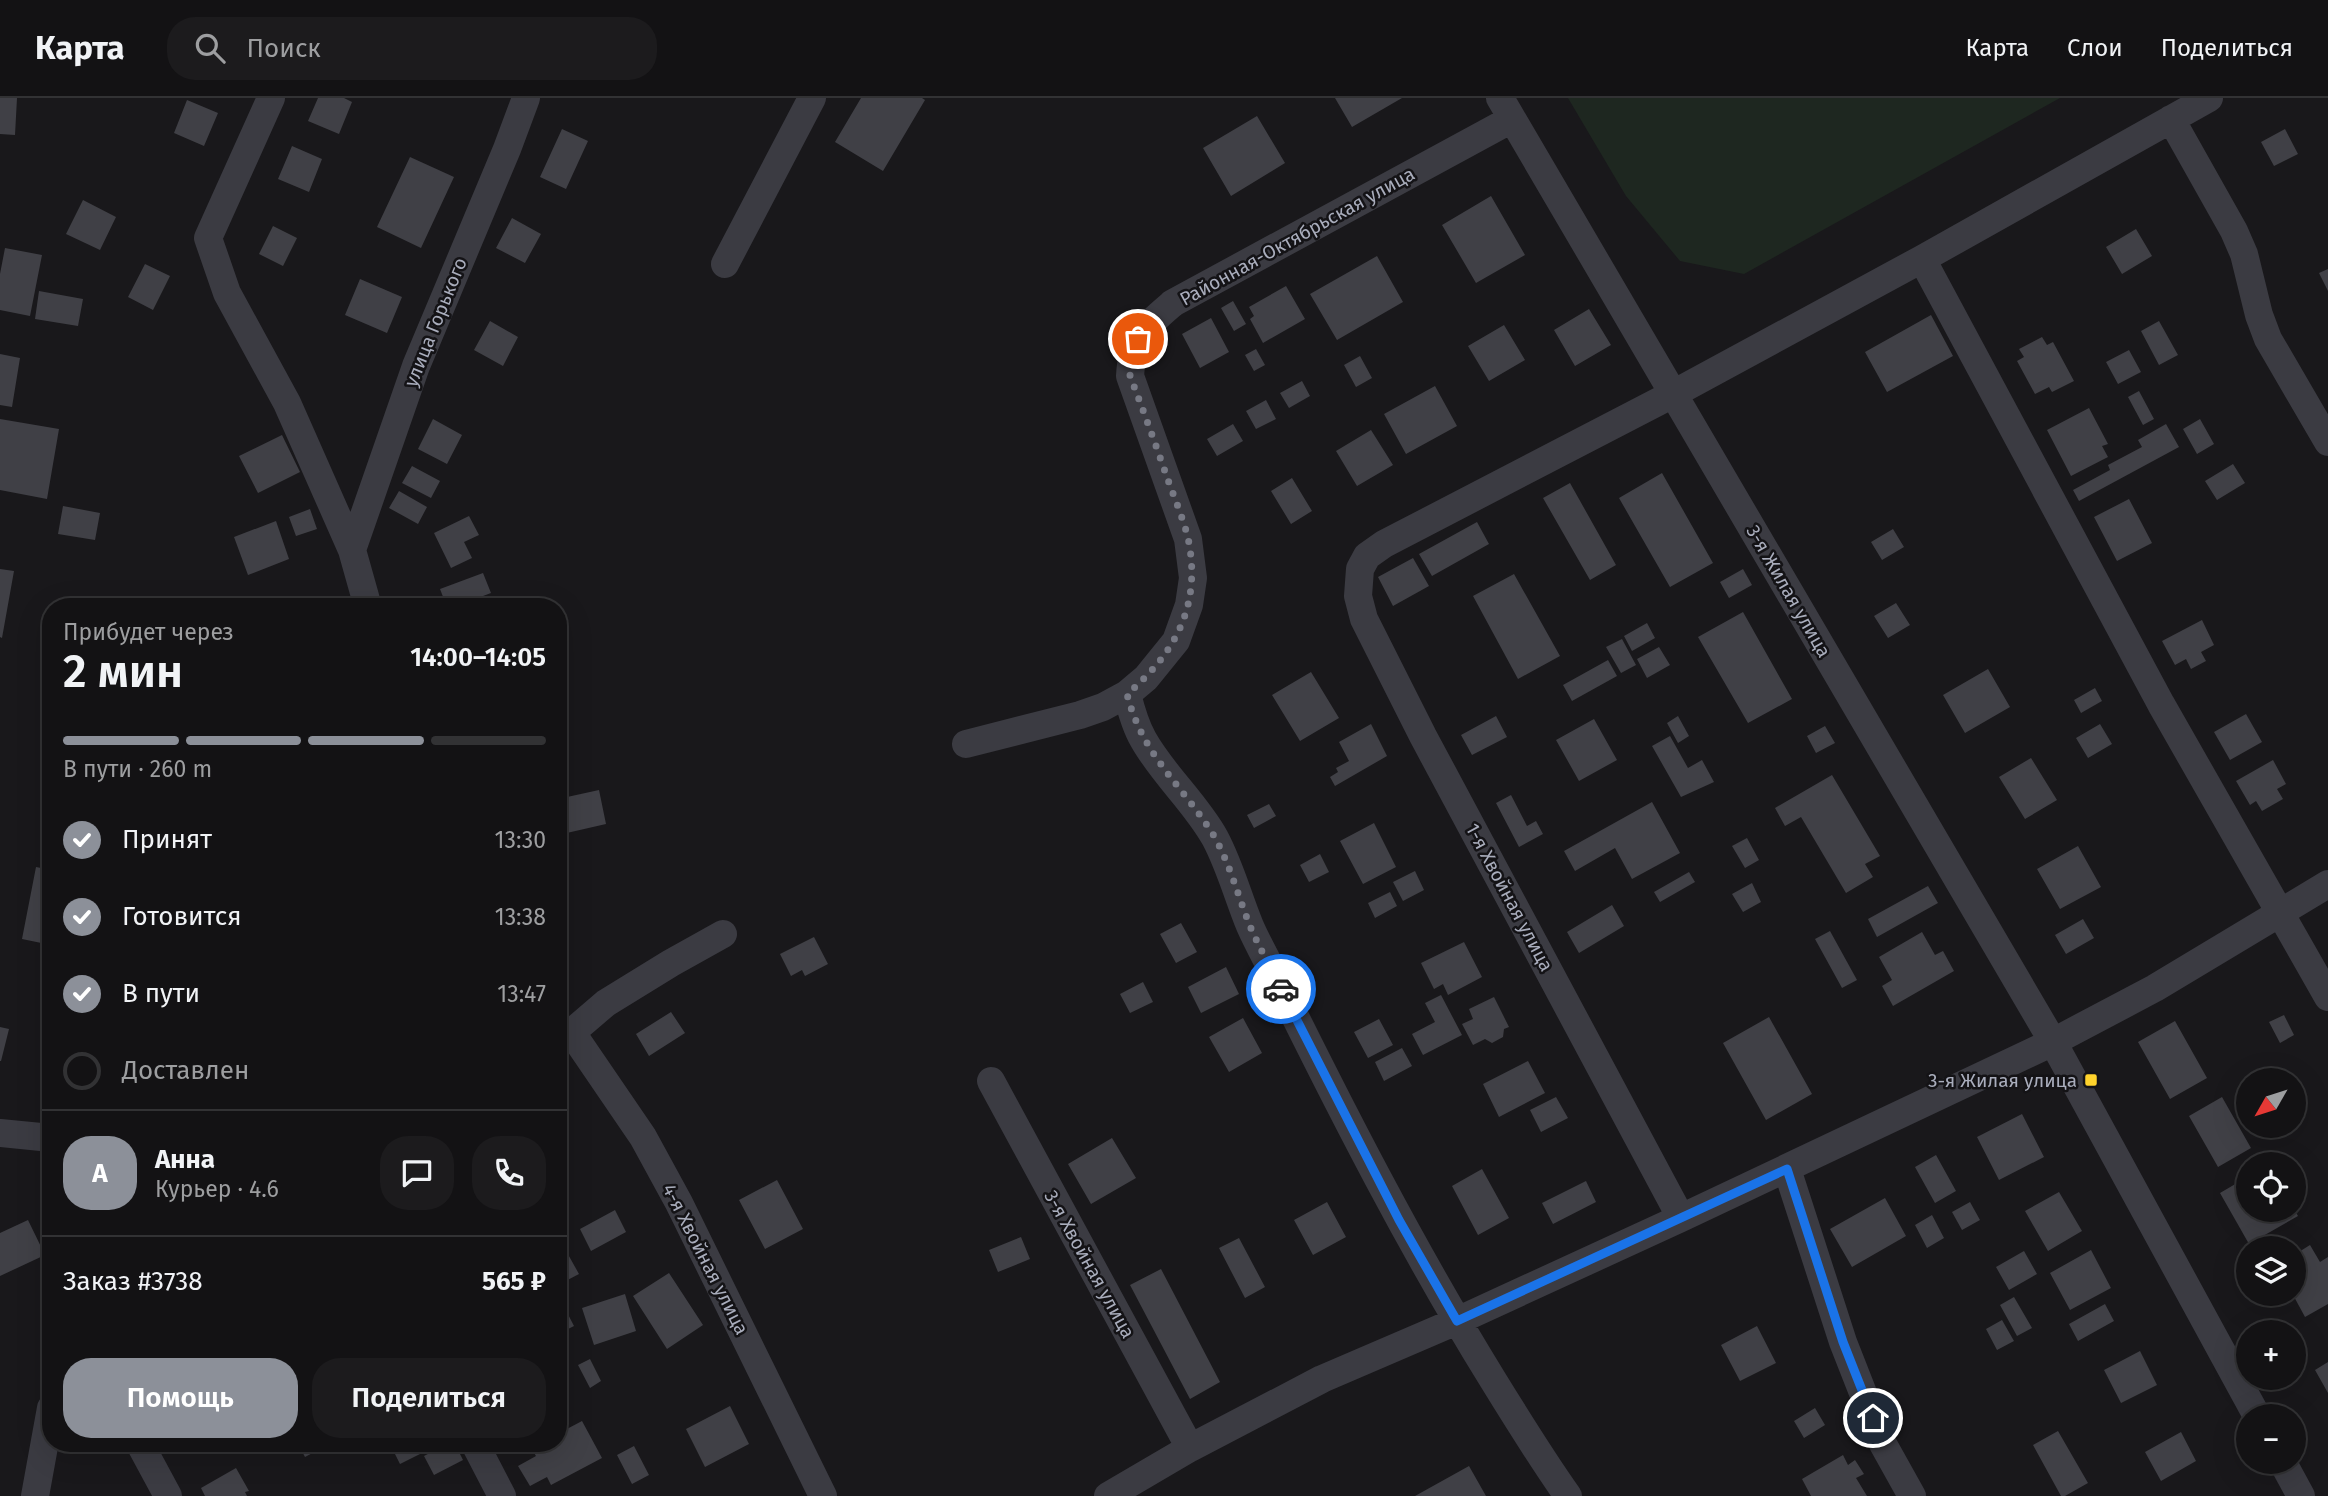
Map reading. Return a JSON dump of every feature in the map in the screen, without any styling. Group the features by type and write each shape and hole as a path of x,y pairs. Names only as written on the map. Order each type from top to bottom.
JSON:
{"street":[{"path":"271,98 208,237 227,293 287,403 352,550 365,598"},
{"name":"улица Горького","path":"352,550 416,366 526,98"},
{"path":"725,264 812,98"},
{"path":"1673,394 1922,259 2209,98"},
{"name":"3-я Жилая улица","path":"1506,108 2053,1042 2250,1404"},
{"name":"Районная-Октябрьская улица","path":"966,744 1103,707 1127,694 1146,678 1175,641 1189,606 1193,578 1188,538 1130,376 1131,354 1151,322 1174,303 1506,108"},
{"path":"2171,119 2234,231 2244,254 2259,315 2268,339 2328,442"},
{"path":"1922,259 2161,704 2328,997"},
{"name":"1-я Хвойная улица","path":"1673,394 1384,544 1367,556 1360,569 1358,596 1364,619 1423,736 1682,1218"},
{"path":"1127,694 1133,718 1143,740 1215,838 1232,875 1250,926 1412,1244 1457,1321 1568,1496"},
{"path":"1108,1496 1190,1448 1322,1379 1457,1321 1682,1218 2053,1042 2155,988 2328,884"},
{"path":"567,1036 606,1003 723,934"},
{"name":"4-я Хвойная улица","path":"567,1041 643,1137 679,1203 823,1496"},
{"name":"3-я Хвойная улица","path":"990,1081 1190,1448"},
{"path":"0,1133 42,1137"},
{"path":"1787,1169 1843,1342 1883,1444 1912,1496"},
{"path":"36,1496 44,1452"},
{"path":"144,1452 168,1496"},
{"path":"479,1452 502,1496"},
{"path":"2289,1474 2301,1496"}],"shaded area":[{"path":"1568,98 2060,98 1744,274 1680,261 1626,196"}],"building":[{"path":"0,98 17,98 15,135 0,134"},
{"path":"318,98 344,98 352,102 339,134 308,121"},
{"path":"861,98 925,100 883,171 835,142"},
{"path":"1335,98 1402,98 1352,127"},
{"path":"187,100 218,113 204,146 174,133"},
{"path":"1257,116 1285,163 1231,196 1203,148"},
{"path":"562,129 588,141 566,189 540,177"},
{"path":"2285,129 2298,154 2274,166 2261,142"},
{"path":"292,146 322,159 309,192 278,179"},
{"path":"410,157 454,177 421,248 377,227"},
{"path":"1491,196 1525,255 1476,283 1442,225"},
{"path":"83,200 116,217 100,250 66,234"},
{"path":"512,218 541,234 525,263 496,248"},
{"path":"273,226 297,238 283,266 259,254"},
{"path":"2136,229 2152,256 2122,274 2106,247"},
{"path":"5,248 42,255 30,316 0,310 0,274"},
{"path":"1377,256 1403,302 1337,340 1310,294"},
{"path":"145,264 170,276 153,310 128,297"},
{"path":"2328,269 2328,291 2319,273"},
{"path":"360,279 402,297 387,333 345,315"},
{"path":"1286,286 1305,319 1263,343 1250,319 1254,316 1249,307"},
{"path":"39,291 83,299 78,326 35,319"},
{"path":"1233,301 1246,324 1234,331 1221,308"},
{"path":"1589,309 1611,345 1575,366 1554,330"},
{"path":"1931,315 1953,356 1887,392 1865,352"},
{"path":"1211,318 1229,352 1200,368 1182,334"},
{"path":"490,321 518,337 503,366 474,350"},
{"path":"2159,321 2178,355 2159,365 2141,331"},
{"path":"1504,325 1525,360 1489,381 1468,346"},
{"path":"2042,337 2047,345 2053,342 2074,381 2052,392 2049,387 2035,394 2017,361 2024,357 2019,349"},
{"path":"1256,349 1265,365 1254,371 1245,355"},
{"path":"2129,350 2141,372 2118,384 2106,362"},
{"path":"0,354 20,358 12,407 0,405"},
{"path":"1360,356 1372,378 1356,387 1344,365"},
{"path":"1302,381 1310,396 1289,408 1280,393"},
{"path":"1435,386 1457,426 1406,454 1384,414"},
{"path":"2139,391 2154,419 2143,425 2128,397"},
{"path":"1266,400 1276,419 1256,429 1246,411"},
{"path":"2089,408 2108,444 2102,446 2108,457 2071,476 2047,430"},
{"path":"0,419 59,429 47,499 0,490"},
{"path":"433,419 462,435 447,464 418,449"},
{"path":"2200,419 2214,444 2197,454 2183,429"},
{"path":"1233,424 1243,441 1217,456 1207,439"},
{"path":"2166,424 2179,447 2079,501 2073,490 2110,470 2108,465 2142,447 2138,440"},
{"path":"1371,430 1393,465 1357,486 1336,451"},
{"path":"282,435 300,472 258,493 239,456"},
{"path":"2233,464 2245,483 2217,500 2205,481"},
{"path":"412,466 440,481 431,498 402,483"},
{"path":"1662,473 1713,563 1670,587 1619,498"},
{"path":"1292,478 1312,511 1291,524 1271,491"},
{"path":"1570,483 1616,565 1590,580 1543,498"},
{"path":"399,491 427,507 418,524 389,508"},
{"path":"2129,499 2152,543 2117,561 2094,517"},
{"path":"63,506 100,513 95,540 58,534"},
{"path":"310,509 317,529 296,536 289,517"},
{"path":"469,516 479,535 464,542 472,558 451,568 434,533"},
{"path":"276,521 289,559 248,575 234,537"},
{"path":"1477,522 1489,544 1432,576 1419,554"},
{"path":"1893,529 1904,547 1882,560 1871,542"},
{"path":"1413,558 1429,586 1393,606 1378,577"},
{"path":"0,569 14,571 2,638 0,637"},
{"path":"1743,569 1752,585 1729,598 1720,582"},
{"path":"483,573 491,593 478,598 444,598 440,589"},
{"path":"1514,574 1560,656 1518,679 1473,596"},
{"path":"1896,603 1910,625 1888,638 1874,616"},
{"path":"1743,612 1792,699 1748,723 1698,637"},
{"path":"2202,620 2214,645 2201,652 2206,661 2191,669 2186,659 2175,665 2162,641"},
{"path":"1647,623 1655,638 1632,651 1624,636"},
{"path":"1622,639 1636,665 1621,673 1606,647"},
{"path":"1659,647 1670,665 1647,678 1637,659"},
{"path":"1608,660 1617,676 1572,701 1563,685"},
{"path":"1988,669 2010,707 1965,733 1943,695"},
{"path":"1311,672 1339,718 1300,741 1272,695"},
{"path":"2095,688 2102,701 2081,713 2074,700"},
{"path":"2246,714 2262,742 2230,760 2214,732"},
{"path":"1496,716 1507,737 1472,755 1461,735"},
{"path":"1678,716 1689,736 1678,743 1667,723"},
{"path":"1594,719 1617,760 1579,781 1556,740"},
{"path":"1371,724 1387,756 1335,786 1330,777 1338,772 1336,768 1349,761 1339,742"},
{"path":"2100,724 2112,744 2088,758 2076,738"},
{"path":"1825,726 1835,743 1816,753 1807,736"},
{"path":"1670,736 1688,768 1702,760 1714,782 1681,797 1652,746"},
{"path":"2031,758 2057,800 2025,819 1999,777"},
{"path":"2273,760 2286,784 2277,789 2283,799 2262,811 2256,801 2250,805 2236,781"},
{"path":"1832,775 1880,856 1865,864 1873,877 1846,893 1801,817 1785,826 1775,808"},
{"path":"599,790 606,824 567,833 567,797"},
{"path":"1511,795 1527,826 1536,821 1543,834 1519,847 1496,803"},
{"path":"1652,802 1680,853 1632,879 1615,848 1575,871 1564,851"},
{"path":"1269,804 1276,816 1254,828 1247,815"},
{"path":"1374,823 1396,867 1363,884 1340,841"},
{"path":"1747,838 1759,860 1745,868 1732,846"},
{"path":"2078,846 2101,887 2060,909 2037,869"},
{"path":"1320,854 1329,872 1309,882 1300,865"},
{"path":"36,867 42,868 42,943 22,939"},
{"path":"1415,871 1424,890 1403,901 1393,882"},
{"path":"1689,872 1695,882 1660,902 1654,892"},
{"path":"1752,883 1761,902 1743,912 1732,894"},
{"path":"1928,886 1938,903 1877,937 1868,919"},
{"path":"1390,892 1397,906 1375,918 1368,903"},
{"path":"1612,905 1624,926 1579,953 1567,932"},
{"path":"2083,919 2094,938 2066,954 2055,935"},
{"path":"1181,923 1197,952 1176,963 1160,934"},
{"path":"1830,931 1857,980 1842,988 1815,939"},
{"path":"1922,932 1935,955 1943,951 1954,971 1893,1006 1882,986 1892,980 1879,957"},
{"path":"814,937 828,964 805,976 802,970 791,976 780,954"},
{"path":"1464,942 1482,977 1448,995 1443,984 1434,989 1421,963"},
{"path":"1226,967 1239,994 1201,1013 1188,987"},
{"path":"1143,982 1153,1002 1130,1013 1120,994"},
{"path":"1441,995 1462,1035 1423,1055 1412,1034 1435,1022 1425,1003"},
{"path":"1494,997 1509,1027 1504,1029 1503,1037 1492,1043 1485,1039 1473,1045 1462,1024 1473,1019 1469,1009"},
{"path":"671,1012 685,1033 649,1056 636,1034"},
{"path":"2284,1015 2294,1035 2280,1043 2269,1022"},
{"path":"1769,1017 1812,1094 1766,1120 1723,1043"},
{"path":"1243,1018 1262,1053 1229,1072 1209,1037"},
{"path":"1379,1019 1393,1045 1368,1058 1354,1032"},
{"path":"2175,1021 2207,1078 2170,1099 2138,1042"},
{"path":"0,1027 9,1029 1,1061 0,1061"},
{"path":"1402,1048 1412,1066 1384,1081 1375,1062"},
{"path":"1528,1061 1545,1093 1499,1117 1483,1084"},
{"path":"1556,1097 1568,1118 1541,1132 1530,1110"},
{"path":"2222,1097 2236,1122 2236,1138 2245,1138 2251,1148 2236,1152 2236,1157 2218,1167 2189,1116"},
{"path":"2022,1114 2044,1157 1999,1180 1977,1137"},
{"path":"1112,1138 1136,1178 1091,1204 1068,1164"},
{"path":"1936,1155 1956,1191 1935,1203 1915,1167"},
{"path":"1482,1169 1509,1218 1478,1235 1452,1186"},
{"path":"777,1180 803,1229 765,1249 739,1200"},
{"path":"1586,1181 1596,1202 1553,1224 1542,1203"},
{"path":"2236,1184 2236,1221 2220,1193"},
{"path":"2059,1192 2082,1231 2048,1251 2025,1211"},
{"path":"1885,1198 1906,1236 1852,1267 1830,1229"},
{"path":"1327,1202 1346,1237 1313,1255 1294,1220"},
{"path":"1970,1202 1980,1220 1962,1230 1952,1212"},
{"path":"615,1210 626,1232 591,1251 580,1229"},
{"path":"1932,1215 1944,1238 1927,1248 1915,1225"},
{"path":"28,1220 42,1249 42,1256 0,1276 0,1233"},
{"path":"2236,1222 2288,1222 2263,1236 2244,1236"},
{"path":"1021,1237 1030,1259 998,1272 989,1250"},
{"path":"1239,1238 1265,1287 1245,1298 1219,1248"},
{"path":"2310,1245 2320,1262 2328,1257 2328,1304 2305,1317 2299,1306 2306,1306 2306,1248"},
{"path":"2091,1250 2111,1288 2070,1310 2050,1273"},
{"path":"2024,1251 2037,1274 2009,1290 1996,1267"},
{"path":"567,1253 579,1274 567,1280"},
{"path":"1161,1269 1220,1382 1190,1399 1130,1285"},
{"path":"669,1273 703,1325 667,1349 633,1296"},
{"path":"625,1294 636,1331 594,1345 582,1308"},
{"path":"2014,1297 2032,1328 2017,1336 2000,1305"},
{"path":"2105,1304 2114,1321 2078,1341 2069,1324"},
{"path":"567,1312 574,1326 567,1330"},
{"path":"2002,1320 2014,1341 1997,1350 1986,1329"},
{"path":"1757,1326 1776,1363 1740,1381 1721,1345"},
{"path":"2140,1351 2157,1385 2121,1403 2104,1370"},
{"path":"590,1359 601,1381 590,1388 578,1365"},
{"path":"2328,1362 2328,1393 2315,1370"},
{"path":"730,1406 749,1444 705,1467 686,1429"},
{"path":"1815,1408 1825,1425 1804,1438 1794,1421"},
{"path":"582,1421 602,1458 551,1485 547,1477 530,1486 518,1466 536,1456 534,1452 567,1452 567,1429"},
{"path":"2058,1431 2088,1483 2065,1496 2061,1496 2033,1445"},
{"path":"2181,1432 2196,1461 2161,1481 2145,1452"},
{"path":"634,1446 649,1475 632,1484 617,1455"},
{"path":"419,1452 420,1454 400,1464 395,1454"},
{"path":"432,1452 459,1452 463,1460 434,1475 424,1456"},
{"path":"1843,1455 1848,1465 1855,1460 1864,1474 1856,1478 1867,1496 1811,1496 1802,1479"},
{"path":"1469,1466 1486,1496 1415,1496"},
{"path":"236,1468 249,1491 245,1492 247,1496 205,1496 201,1488"}],"way so far":[{"path":"1138,339 1131,354 1130,376 1188,538 1193,578 1189,606 1175,641 1146,678 1127,694 1133,718 1143,740 1215,838 1232,875 1250,926 1281,989"}],"place":[{"name":"3-я Жилая улица","path":"2091,1080"}],"route":[{"path":"1281,989 1399,1220 1457,1321 1787,1169 1843,1342 1873,1418"}]}
